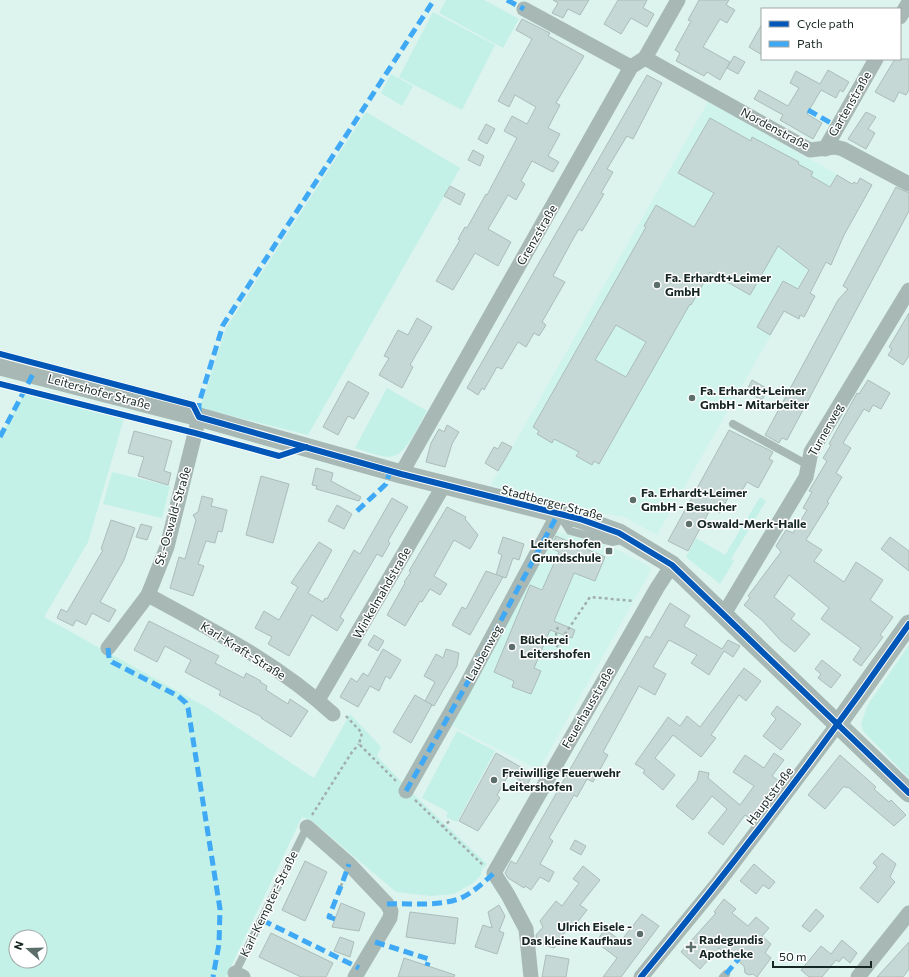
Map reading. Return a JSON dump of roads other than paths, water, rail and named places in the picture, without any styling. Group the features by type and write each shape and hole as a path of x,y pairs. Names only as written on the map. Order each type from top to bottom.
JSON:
{"street":[{"name":"Grenzstraße","path":"401,474 631,67 645,58 678,0"},
{"path":"901,15 909,2"},
{"path":"524,9 631,67"},
{"name":"Nordenstraße","path":"645,58 810,150 835,147 843,149 909,184"},
{"name":"Gartenstraße","path":"825,149 875,60"},
{"name":"Turnerweg","path":"724,614 806,477 811,452 909,290"},
{"name":"Leitershofer Straße","path":"0,366 199,417"},
{"name":"Stadtberger Straße","path":"199,417 444,486 580,519 619,533 672,565 909,794"},
{"name":"St.-Oswald-Straße","path":"108,648 148,595 166,547 199,417"},
{"name":"Winkelmahdstraße","path":"318,700 444,486"},
{"name":"Laubenweg","path":"406,791 464,689 558,514"},
{"name":"Feuerhausstraße","path":"531,977 526,929 508,895 494,873 649,602 672,565"},
{"name":"Karl-Kraft-Straße","path":"148,595 248,651 318,700 333,714"},
{"name":"Hauptstraße","path":"641,977 718,883 838,724 909,624"},
{"path":"307,827 349,864 388,904 391,911 390,918 355,977"},
{"path":"858,977 909,913"}],"lane":[{"path":"733,424 808,464"},
{"name":"Karl-Kempter-Straße","path":"239,975 307,827"}],"place":[{"name":"Fa. Erhardt+Leimer GmbH","path":"657,285"},
{"name":"Fa. Erhardt+Leimer GmbH - Mitarbeiter","path":"692,398"},
{"name":"Fa. Erhardt+Leimer GmbH - Besucher","path":"633,500"},
{"name":"Oswald-Merk-Halle","path":"689,524"},
{"name":"Leitershofen Grundschule","path":"609,551"},
{"name":"Bücherei Leitershofen","path":"512,647"},
{"name":"Freiwillige Feuerwehr Leitershofen","path":"494,780"},
{"name":"Ulrich Eisele - Das kleine Kaufhaus","path":"640,934"},
{"name":"Radegundis Apotheke","path":"691,947"}]}
